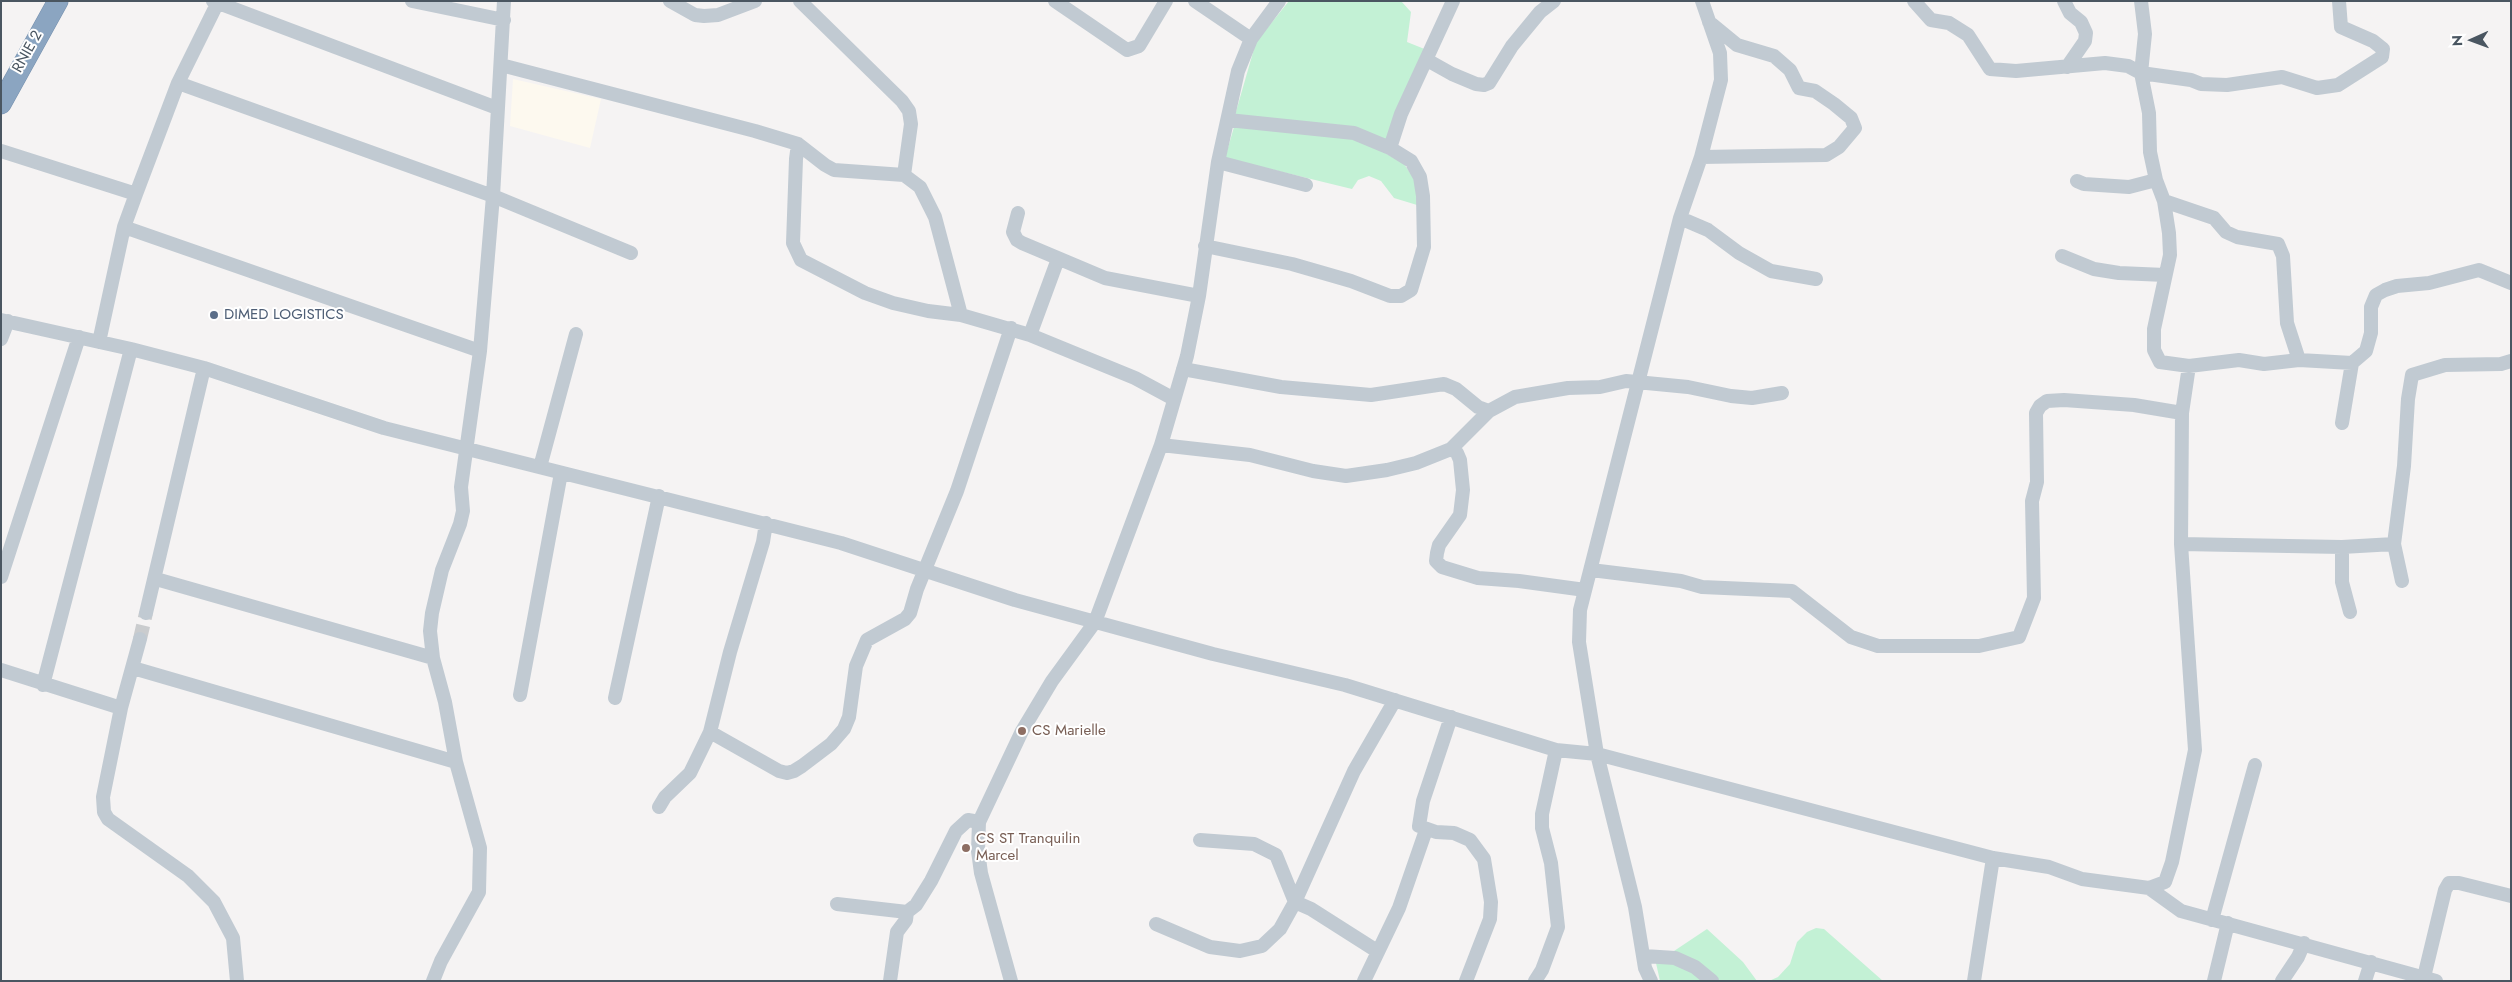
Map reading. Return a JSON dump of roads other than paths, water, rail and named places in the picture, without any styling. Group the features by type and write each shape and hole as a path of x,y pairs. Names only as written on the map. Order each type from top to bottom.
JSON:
{"highway":[{"name":"RNIE 2","path":"1,104 58,1"}],"street":[{"path":"412,1 504,20"},
{"path":"433,981 441,961 479,892 480,848 456,762 430,630 442,570 460,524 463,511 460,491 480,351 493,196 504,1"},
{"path":"670,1 695,15 704,16 718,15 755,1"},
{"path":"800,1 902,101 909,111 911,124 904,175"},
{"path":"1055,1 1116,45 1127,50 1138,46 1166,1"},
{"path":"1196,1 1251,39"},
{"path":"1011,981 981,873 978,851 979,822 1022,731 1052,682 1095,622 1161,445 1183,369 1199,296 1218,162 1238,71 1251,39 1279,1"},
{"path":"1390,148 1401,114 1454,1"},
{"path":"1427,60 1452,74 1476,84 1484,85 1489,83 1512,46 1540,12 1554,1"},
{"path":"1651,981 1645,968 1628,875 1597,754 1579,642 1580,610 1640,381 1680,218 1701,157 1721,80 1720,53 1702,1"},
{"path":"1914,1 1931,20 1949,24 1968,35 1990,69 2016,71 2106,62 2128,66 2141,73 2217,86 2282,78 2317,88 2338,85 2382,57 2383,50 2374,41 2341,27 2339,1"},
{"path":"2064,1 2070,13 2081,22 2086,32 2085,41 2067,67"},
{"path":"2141,1 2145,34 2141,73 2150,113 2150,152 2156,180 2164,201 2170,255 2164,275 2154,329 2156,357 2160,362 2189,366 2239,360 2264,364 2299,360 2352,363"},
{"path":"99,342 124,227 178,83 215,3 497,108"},
{"path":"1701,157 1826,155 1839,147 1855,128 1851,118 1834,104 1815,91 1799,88 1790,70 1774,56 1737,45 1708,22"},
{"path":"501,65 798,144 834,170 904,175 920,187 936,217 962,315"},
{"path":"178,83 493,196 631,253"},
{"path":"1205,246 1292,264 1351,281 1390,296 1401,296 1411,290 1424,247 1423,196 1420,177 1411,161 1390,148 1354,133 1228,120"},
{"path":"798,144 793,243 801,260 864,293 893,303 928,311 962,315 1030,335 1135,378 1174,399"},
{"path":"1,151 136,194"},
{"path":"1218,162 1306,184"},
{"path":"2076,181 2084,184 2129,187 2156,180"},
{"path":"2164,201 2214,218 2226,232 2237,237 2278,244 2283,256 2286,323 2297,348 2299,360"},
{"path":"1018,213 1013,232 1016,240 1105,278 1199,296"},
{"path":"1680,218 1708,230 1731,248 1771,271 1816,279"},
{"path":"124,227 480,351"},
{"path":"2062,256 2094,269 2119,273 2164,275"},
{"path":"1030,335 1058,259"},
{"path":"2342,423 2352,363 2366,351 2371,333 2371,307 2376,295 2397,286 2429,283 2478,270 2511,283"},
{"path":"1,340 4,321 131,349 204,368 384,428 841,543 1008,598 1213,654 1345,685 1556,750 1597,754 1993,858 2049,867 2082,879 2149,888 2181,911 2304,943 2430,979 2445,890 2449,883 2459,883 2511,896"},
{"path":"710,732 779,771 794,771 831,744 844,729 849,717 860,653 867,640 905,619 910,614 925,570 957,491 1011,328"},
{"path":"540,468 576,334"},
{"path":"1,577 79,337"},
{"path":"43,685 131,349"},
{"path":"2402,581 2394,544 2404,466 2408,399 2412,375 2445,365 2501,364 2511,361"},
{"path":"2149,888 2165,882 2172,862 2195,750 2181,544 2182,413 2189,366"},
{"path":"146,614 156,579 204,368"},
{"path":"1183,369 1281,387 1371,395 1444,384 1456,389 1478,407 1489,411"},
{"path":"1161,445 1250,455 1313,471 1346,476 1397,468 1428,459 1451,448 1489,411 1515,398 1568,388 1600,387 1626,381 1640,381 1707,390 1731,396 1752,398 1782,393"},
{"path":"1591,570 1681,581 1702,587 1792,591 1831,619 1851,637 1878,646 1979,646 2019,637 2034,598 2032,501 2037,482 2036,414 2040,406 2046,401 2064,400 2134,405 2182,413"},
{"path":"1451,448 1457,453 1460,460 1463,490 1460,515 1439,545 1436,561 1442,567 1478,578 1519,581 1585,590"},
{"path":"520,695 561,473"},
{"path":"615,698 659,496"},
{"path":"659,807 665,797 690,773 710,732 730,652 763,542 766,523"},
{"path":"2181,544 2342,547 2394,544"},
{"path":"2342,547 2342,582 2350,612"},
{"path":"156,579 434,658"},
{"path":"140,639 121,708 102,797 104,812 108,819 188,876 214,902 233,938 237,981"},
{"path":"133,668 456,762"},
{"path":"1,670 43,685 121,708"},
{"path":"1156,924 1210,947 1240,951 1262,946 1280,929 1295,902 1354,771 1395,700"},
{"path":"1451,718 1423,801 1419,826 1426,830 1454,833 1470,840 1484,859 1491,902 1490,919 1466,981"},
{"path":"1535,981 1542,970 1558,927 1551,863 1542,828 1542,814 1556,750"},
{"path":"2212,920 2255,765"},
{"path":"837,904 907,912 916,905 931,881 956,831 968,820 979,822"},
{"path":"1364,981 1399,908 1426,830"},
{"path":"1200,840 1254,844 1276,854 1295,902 1311,909 1377,951"},
{"path":"1974,981 1993,858"},
{"path":"890,981 897,932 906,920 907,912"},
{"path":"2214,981 2228,923"},
{"path":"2282,981 2298,957 2304,943"},
{"path":"1644,956 1675,958 1695,967 1712,981"},
{"path":"2365,981 2371,962"}],"tunnel":[{"path":"140,639 146,613"}],"place":[{"name":"DIMED LOGISTICS","path":"214,315"},
{"name":"CS Marielle","path":"1022,731"},
{"name":"CS ST Tranquilin Marcel","path":"966,848"}]}
